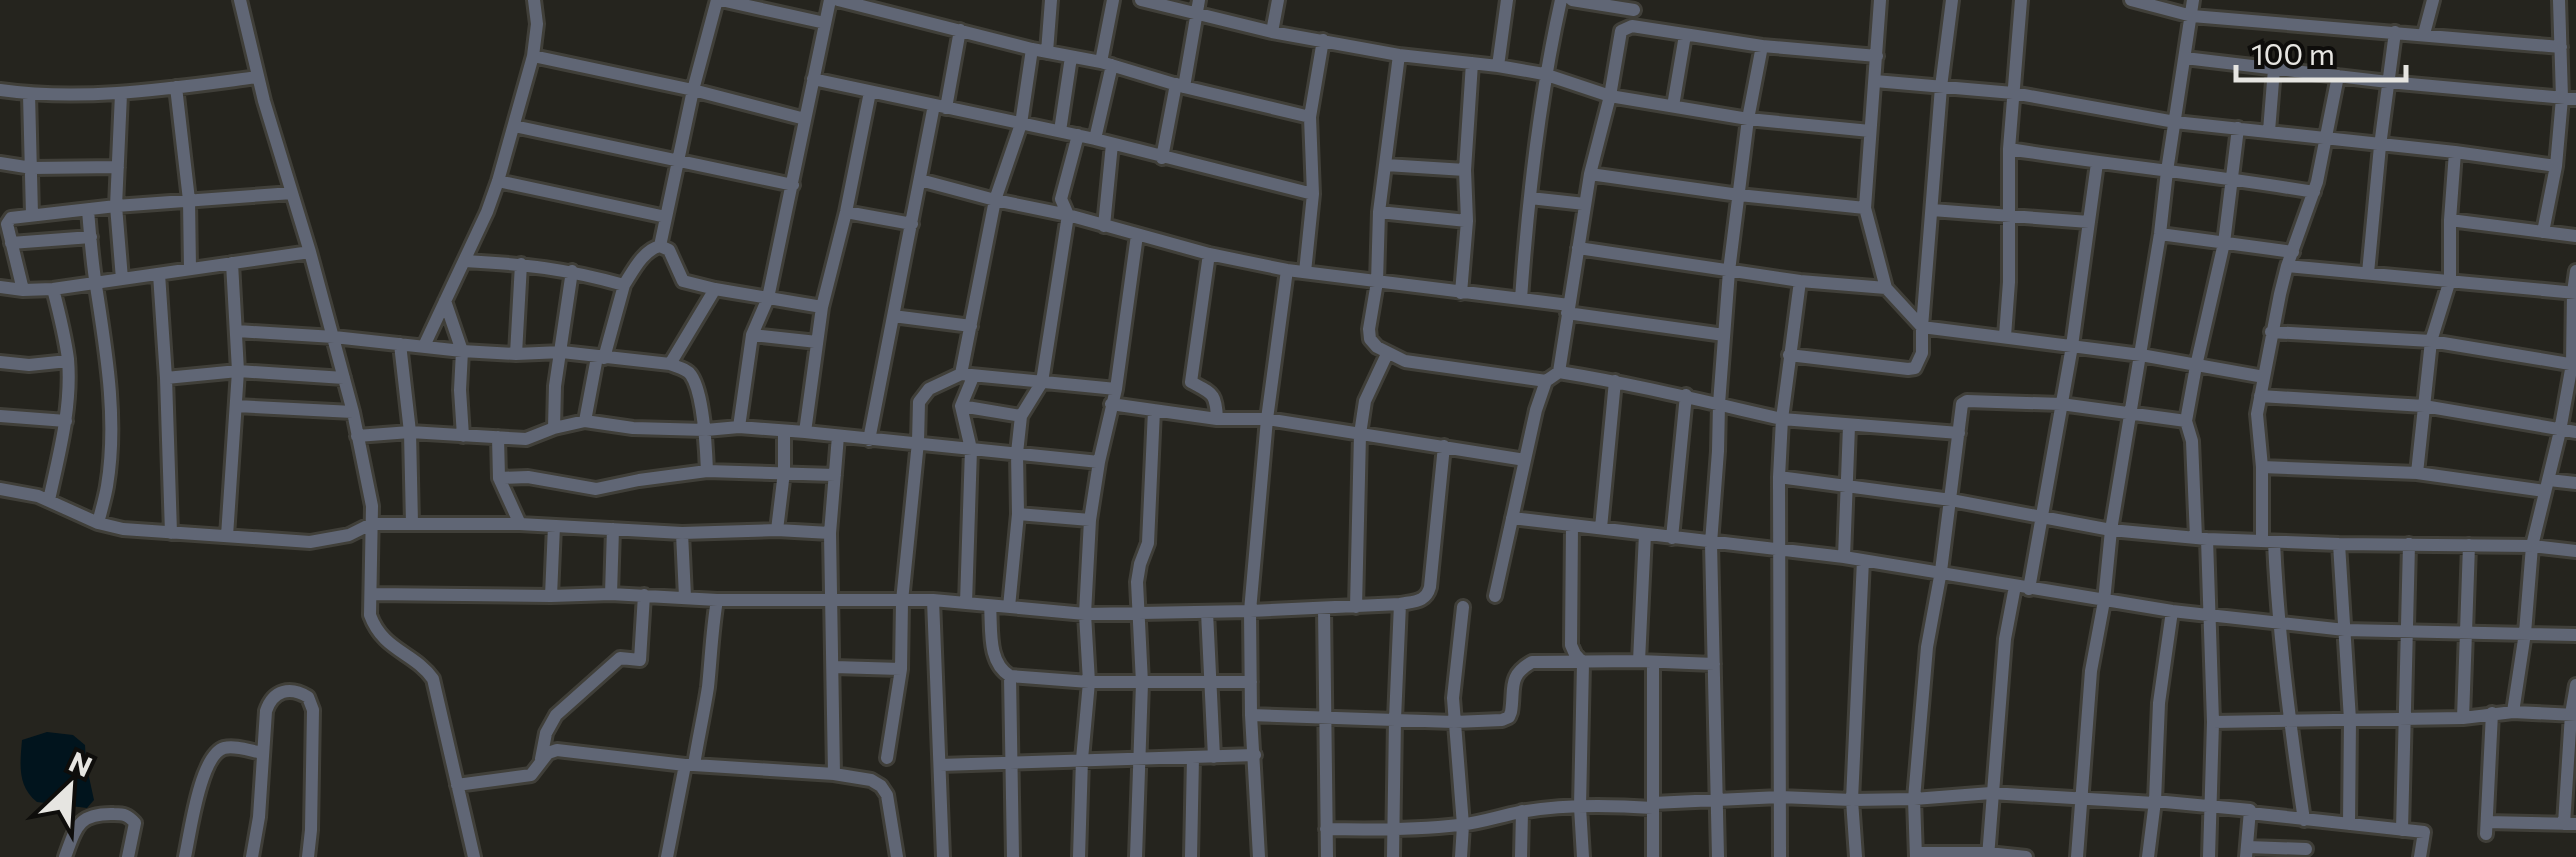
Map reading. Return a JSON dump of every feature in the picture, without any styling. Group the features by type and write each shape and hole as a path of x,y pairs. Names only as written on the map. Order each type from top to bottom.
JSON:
{"street":[{"path":"240,0 258,77 353,412 372,506 370,615 380,636 433,679 474,857"},
{"path":"424,346 498,181 533,56 534,0"},
{"path":"660,246 693,90 719,0 825,23"},
{"path":"739,427 752,335 768,298 830,0"},
{"path":"838,0 886,6 1032,49 1107,64 1310,117"},
{"path":"1048,52 1051,0"},
{"path":"1096,139 1113,0"},
{"path":"1141,0 1272,32 1399,55 1544,74 1610,96 1748,120 1870,132"},
{"path":"1162,158 1198,0"},
{"path":"1272,32 1278,0"},
{"path":"1498,66 1507,0"},
{"path":"1522,299 1544,74 1560,0"},
{"path":"1572,0 1635,5 1632,26"},
{"path":"1880,0 1865,208 1886,288 1922,327 2140,355 2264,377"},
{"path":"1789,355 1908,369 1915,368 1922,353 1941,86 1952,0"},
{"path":"2005,336 2009,149 2020,0"},
{"path":"2131,0 2192,16 2560,47"},
{"path":"2077,857 2091,671 2104,601 2110,530 2160,234 2193,0"},
{"path":"2424,34 2432,0"},
{"path":"2544,232 2569,99 2560,47 2559,0"},
{"path":"1495,596 1524,460 1546,381 1558,372 1590,174 1610,96 1618,37 1632,26 1762,46 1877,56"},
{"path":"869,440 920,180 960,30"},
{"path":"2368,273 2395,32"},
{"path":"1673,106 1685,35"},
{"path":"1305,272 1313,194 1310,117 1324,40"},
{"path":"1718,857 1711,543 1718,404 1748,120 1762,46"},
{"path":"966,603 971,449 961,406 971,326 996,200 1021,124 1032,49"},
{"path":"1399,55 1379,212 1370,338 1386,354 1405,362 1546,381"},
{"path":"533,56 806,119"},
{"path":"1060,131 1072,57"},
{"path":"2185,58 2569,99"},
{"path":"1461,292 1472,63"},
{"path":"2268,131 2274,68"},
{"path":"2304,820 2268,542 2258,430 2272,332 2287,266 2314,192 2338,76"},
{"path":"0,90 29,94 121,94 258,77"},
{"path":"814,79 1096,139 1313,194"},
{"path":"1875,82 2013,93 2174,122 2556,166"},
{"path":"176,87 190,200 190,269"},
{"path":"805,432 822,307 870,92"},
{"path":"29,94 32,215"},
{"path":"121,94 116,206 122,279"},
{"path":"514,126 793,185"},
{"path":"2209,857 2211,616 2192,441 2186,420 2224,243 2238,128"},
{"path":"1009,607 1018,514 1021,416 1042,382 1068,215 1060,199 1078,135"},
{"path":"1104,226 1112,144"},
{"path":"2009,149 2314,192"},
{"path":"2417,473 2431,341 2450,280 2455,152"},
{"path":"1988,855 2005,639 2042,518 2072,346 2097,162"},
{"path":"0,163 32,168 118,167"},
{"path":"1386,164 1465,170"},
{"path":"1590,174 1865,208"},
{"path":"920,180 1209,254 1287,270 1522,299 1724,335"},
{"path":"498,181 666,218"},
{"path":"23,290 8,220 16,217 292,193"},
{"path":"1530,198 1585,204"},
{"path":"88,210 106,342 110,404 107,486 98,523"},
{"path":"1932,210 2089,222"},
{"path":"846,212 912,224"},
{"path":"1379,212 1467,220"},
{"path":"2450,220 2576,236"},
{"path":"1079,857 1089,682 1085,614 1090,520 1116,389 1136,234"},
{"path":"2160,234 2293,252"},
{"path":"11,243 91,237"},
{"path":"660,246 668,250 683,281 822,307"},
{"path":"585,421 600,357 624,285 647,252 660,246"},
{"path":"1578,248 1800,281 1886,288"},
{"path":"0,287 54,289 310,252"},
{"path":"1209,254 1191,382 1213,394 1217,419"},
{"path":"465,261 572,271 624,285"},
{"path":"227,536 238,371 232,263"},
{"path":"516,354 522,264"},
{"path":"2287,266 2575,292"},
{"path":"1252,857 1259,857 1250,611 1267,419 1287,270"},
{"path":"2513,712 2532,546 2574,364 2576,270"},
{"path":"554,428 572,271"},
{"path":"159,274 170,533"},
{"path":"1780,857 1779,477 1782,420 1800,281"},
{"path":"49,500 66,421 68,362 54,289"},
{"path":"670,364 715,289"},
{"path":"444,301 462,351 463,436"},
{"path":"893,316 971,326"},
{"path":"237,332 334,337 462,351 562,352 670,364 691,374 706,430 707,471"},
{"path":"2272,332 2431,341 2574,364"},
{"path":"752,335 817,342"},
{"path":"400,344 410,432 412,524"},
{"path":"1356,606 1360,434 1366,401 1386,354"},
{"path":"0,362 68,362"},
{"path":"166,378 238,371 344,378"},
{"path":"1558,372 1686,396 1782,420 1959,433"},
{"path":"887,758 901,669 902,601 919,402 929,389 967,376 1116,389"},
{"path":"1600,528 1615,381"},
{"path":"1672,538 1686,396"},
{"path":"2260,396 2424,406 2576,432"},
{"path":"2026,857 1916,855 1914,799 1927,646 1941,571 1961,408 1964,401 2061,404 2186,420"},
{"path":"1111,404 1217,419 1267,419 1524,460"},
{"path":"236,406 353,412"},
{"path":"961,406 1021,416"},
{"path":"1136,857 1142,683 1137,582 1148,543 1154,410"},
{"path":"0,416 66,421"},
{"path":"357,436 410,432 531,438 585,421 633,428 784,430 1099,462"},
{"path":"1844,557 1849,426"},
{"path":"777,530 784,430"},
{"path":"834,774 830,533 838,436"},
{"path":"498,438 498,478 520,524"},
{"path":"372,594 933,600 1085,614 1400,604 1428,596 1444,446"},
{"path":"2262,467 2417,473 2547,485 2576,482"},
{"path":"498,478 528,478 596,489 707,471 835,476"},
{"path":"1779,477 1951,500 2110,530 2268,542 2532,546 2576,551"},
{"path":"0,489 49,500 98,523 124,530 310,542 349,534 371,524 830,533"},
{"path":"1018,514 1090,520"},
{"path":"1512,518 1844,557 2172,612 2345,630 2576,635"},
{"path":"552,596 554,526"},
{"path":"1572,526 1571,645 1583,663 1583,857"},
{"path":"611,594 613,529"},
{"path":"682,533 685,597"},
{"path":"1645,534 1652,857"},
{"path":"2339,544 2350,720 2348,824"},
{"path":"2402,830 2409,544"},
{"path":"2463,718 2469,545"},
{"path":"1856,857 1852,800 1863,560"},
{"path":"541,761 546,733 556,715 620,658 640,660 644,595"},
{"path":"667,857 708,685 717,600"},
{"path":"933,600 944,857"},
{"path":"1393,857 1400,604"},
{"path":"990,606 994,660 1010,676 1089,682 1250,682"},
{"path":"1324,608 1326,857"},
{"path":"1461,857 1463,825 1454,681 1464,608"},
{"path":"1208,612 1214,757"},
{"path":"2148,857 2160,702 2172,612"},
{"path":"1251,716 1502,720 1510,716 1515,676 1532,662 1714,664"},
{"path":"834,667 901,669"},
{"path":"1010,676 1012,857"},
{"path":"2492,712 2486,828 2570,824 2576,685"},
{"path":"252,857 259,817 266,711 278,693 290,690 308,697 313,710 308,857"},
{"path":"2213,722 2463,718 2492,712 2573,714"},
{"path":"186,857 195,806 212,758 230,747 263,752"},
{"path":"457,784 531,776 548,753 557,750 871,780 887,794 897,857"},
{"path":"940,764 1255,755"},
{"path":"1191,857 1193,757"},
{"path":"1326,829 1463,825 1522,812 1605,805 1780,796 1914,799 1991,793 2250,810 2304,820 2424,832 2420,857"},
{"path":"1521,857 1522,812"},
{"path":"2250,813 2247,852 2306,849"},
{"path":"65,857 79,823 94,814 122,814 133,819 128,857"}],"water":[{"path":"47,732 73,735 85,745 94,800 87,808 37,802 26,789 21,766 22,740"}]}
